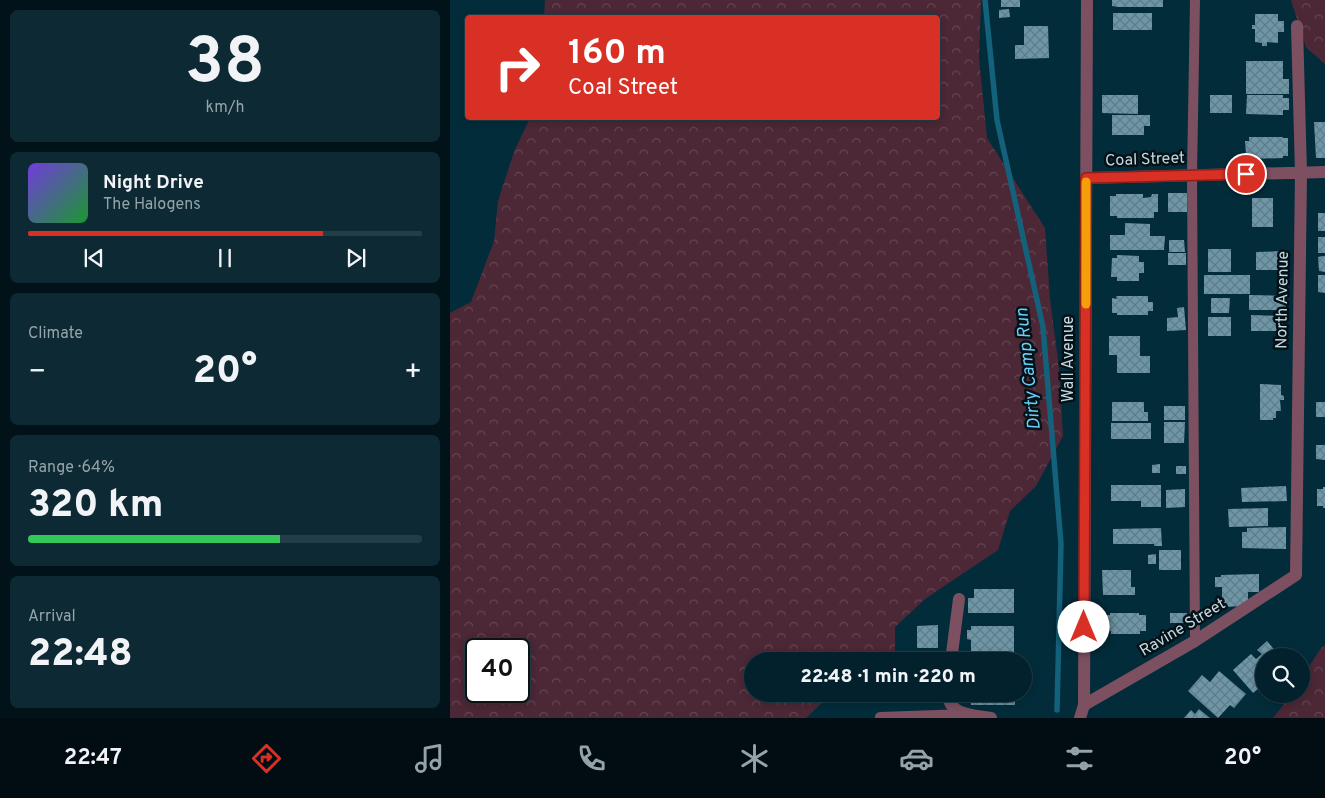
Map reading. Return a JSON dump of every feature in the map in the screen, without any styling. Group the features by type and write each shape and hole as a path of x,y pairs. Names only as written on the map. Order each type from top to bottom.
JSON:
{"street":[{"name":"Wall Avenue","path":"1080,718 1084,705 1087,0"},
{"name":"North Avenue","path":"1296,575 1301,173 1297,26"},
{"name":"Coal Street","path":"1086,178 1325,172"},
{"name":"Ravine Street","path":"1084,705 1196,641 1296,575"},
{"path":"952,652 959,599"},
{"path":"950,702 951,706 966,714 991,718"}],"lane":[{"path":"1195,0 1192,175 1196,641"},
{"path":"880,717 966,714"}],"green space":[{"path":"545,0 981,0 979,58 987,138 1045,228 1050,299 1059,368 1063,436 1036,486 1010,511 998,550 925,599 895,627 895,652 744,652 744,702 823,702 806,718 450,718 450,313 471,302 494,241 498,201 514,152 529,120 940,120 940,15 544,15"},
{"path":"1291,0 1325,0 1325,64 1306,47"},
{"path":"1325,645 1325,718 1273,718 1285,703 1310,703 1310,665"}],"building":[{"path":"1001,0 1020,0 1020,7 1001,7"},
{"path":"1112,0 1163,0 1163,7 1118,7 1112,6"},
{"path":"1009,9 1010,17 999,18 999,10"},
{"path":"1113,13 1152,13 1152,30 1113,30"},
{"path":"1255,14 1278,14 1278,21 1284,21 1284,32 1278,32 1278,43 1267,42 1267,46 1262,46 1262,43 1255,42 1255,29 1252,29 1252,25 1255,25"},
{"path":"1024,26 1048,26 1049,58 1015,59 1015,45 1024,45"},
{"path":"1246,61 1283,61 1283,79 1289,79 1289,94 1246,94"},
{"path":"1102,95 1138,95 1138,114 1102,113"},
{"path":"1210,95 1232,95 1232,113 1210,113"},
{"path":"1247,95 1283,95 1283,98 1289,98 1289,110 1283,110 1283,115 1246,114"},
{"path":"1112,115 1150,115 1150,126 1144,126 1144,135 1112,135"},
{"path":"1314,122 1325,122 1325,158 1316,158"},
{"path":"1249,137 1288,138 1288,156 1283,156 1283,158 1249,159 1249,154 1246,154 1245,141 1249,141"},
{"path":"1168,193 1187,193 1187,212 1168,212"},
{"path":"1116,194 1143,194 1143,198 1151,197 1152,194 1158,194 1158,212 1154,212 1154,218 1117,218 1117,216 1110,216 1110,196 1116,196"},
{"path":"1252,198 1273,198 1273,227 1252,227"},
{"path":"1318,213 1325,213 1325,231 1318,231"},
{"path":"1125,223 1150,224 1150,236 1165,236 1164,250 1110,250 1110,235 1125,235"},
{"path":"1318,237 1325,237 1325,253 1318,253"},
{"path":"1169,240 1184,240 1185,252 1169,252"},
{"path":"1208,249 1231,249 1231,272 1208,272"},
{"path":"1286,251 1286,270 1256,270 1256,252"},
{"path":"1168,253 1186,253 1186,265 1168,265"},
{"path":"1117,255 1139,256 1139,262 1144,262 1144,273 1139,273 1139,281 1117,281 1117,277 1111,277 1112,258 1117,258"},
{"path":"1325,256 1325,272 1319,271 1318,257"},
{"path":"1204,275 1250,275 1250,294 1204,294"},
{"path":"1318,275 1325,275 1325,293 1318,292"},
{"path":"1249,295 1286,296 1286,310 1249,310"},
{"path":"1116,296 1148,296 1148,302 1153,302 1153,311 1148,311 1148,315 1117,315 1117,313 1112,313 1112,298 1117,299"},
{"path":"1211,298 1230,298 1229,313 1211,313"},
{"path":"1184,307 1186,330 1167,331 1167,318 1178,317 1177,308"},
{"path":"1251,315 1283,316 1283,331 1251,331"},
{"path":"1208,317 1231,317 1231,336 1208,336"},
{"path":"1109,336 1140,336 1140,356 1150,356 1150,373 1117,373 1117,355 1109,355"},
{"path":"1260,384 1281,385 1281,395 1284,396 1284,400 1280,400 1281,411 1276,411 1276,418 1273,418 1273,420 1260,420"},
{"path":"1112,402 1144,402 1144,412 1148,412 1148,421 1112,421"},
{"path":"1316,402 1325,402 1325,417 1316,417"},
{"path":"1164,406 1185,406 1185,420 1164,420"},
{"path":"1164,422 1185,422 1184,443 1164,443"},
{"path":"1111,423 1151,423 1151,439 1111,439"},
{"path":"1316,445 1325,445 1325,460 1316,459"},
{"path":"1160,464 1160,473 1152,473 1152,465"},
{"path":"1176,466 1186,466 1186,474 1176,474"},
{"path":"1111,485 1161,485 1161,507 1141,507 1141,501 1111,501"},
{"path":"1286,486 1287,501 1242,502 1241,488"},
{"path":"1325,487 1325,508 1317,506 1317,489 1323,489"},
{"path":"1185,489 1185,507 1166,508 1166,490"},
{"path":"1268,508 1268,526 1229,527 1228,509"},
{"path":"1286,527 1286,549 1242,548 1242,532 1247,532 1247,528"},
{"path":"1161,528 1162,546 1154,546 1154,544 1113,544 1113,529"},
{"path":"1159,550 1181,550 1181,570 1159,570"},
{"path":"1156,554 1156,564 1148,564 1148,555"},
{"path":"1102,570 1131,570 1131,587 1135,587 1135,595 1103,595"},
{"path":"1259,574 1259,592 1248,592 1248,606 1222,607 1222,587 1215,587 1215,577 1221,577 1221,575"},
{"path":"974,589 1014,589 1014,613 968,613 968,598 974,598"},
{"path":"1110,613 1139,613 1139,615 1146,615 1146,631 1140,631 1140,634 1111,634 1111,631 1105,631 1105,615 1110,615"},
{"path":"1170,613 1187,613 1187,623 1170,623"},
{"path":"938,625 938,648 917,648 917,626"},
{"path":"971,626 1014,626 1014,652 971,652 971,640 967,639 967,630 971,630"},
{"path":"1154,637 1163,637 1163,645 1154,645"},
{"path":"1267,641 1273,648 1259,648"},
{"path":"1251,654 1255,658 1255,691 1253,693 1233,670"},
{"path":"1219,671 1246,694 1234,708 1230,705 1218,718 1188,691 1202,675 1210,682"},
{"path":"971,702 1015,702 1015,705 971,705"},
{"path":"1199,709 1210,718 1184,718 1191,710 1195,714"}],"waterway":[{"name":"Dirty Camp Run","path":"985,0 997,120 1043,327 1061,544 1057,710"}],"slow traffic":[{"path":"1086,182 1086,304"}],"route":[{"path":"1084,627 1086,178 1246,174"}]}
